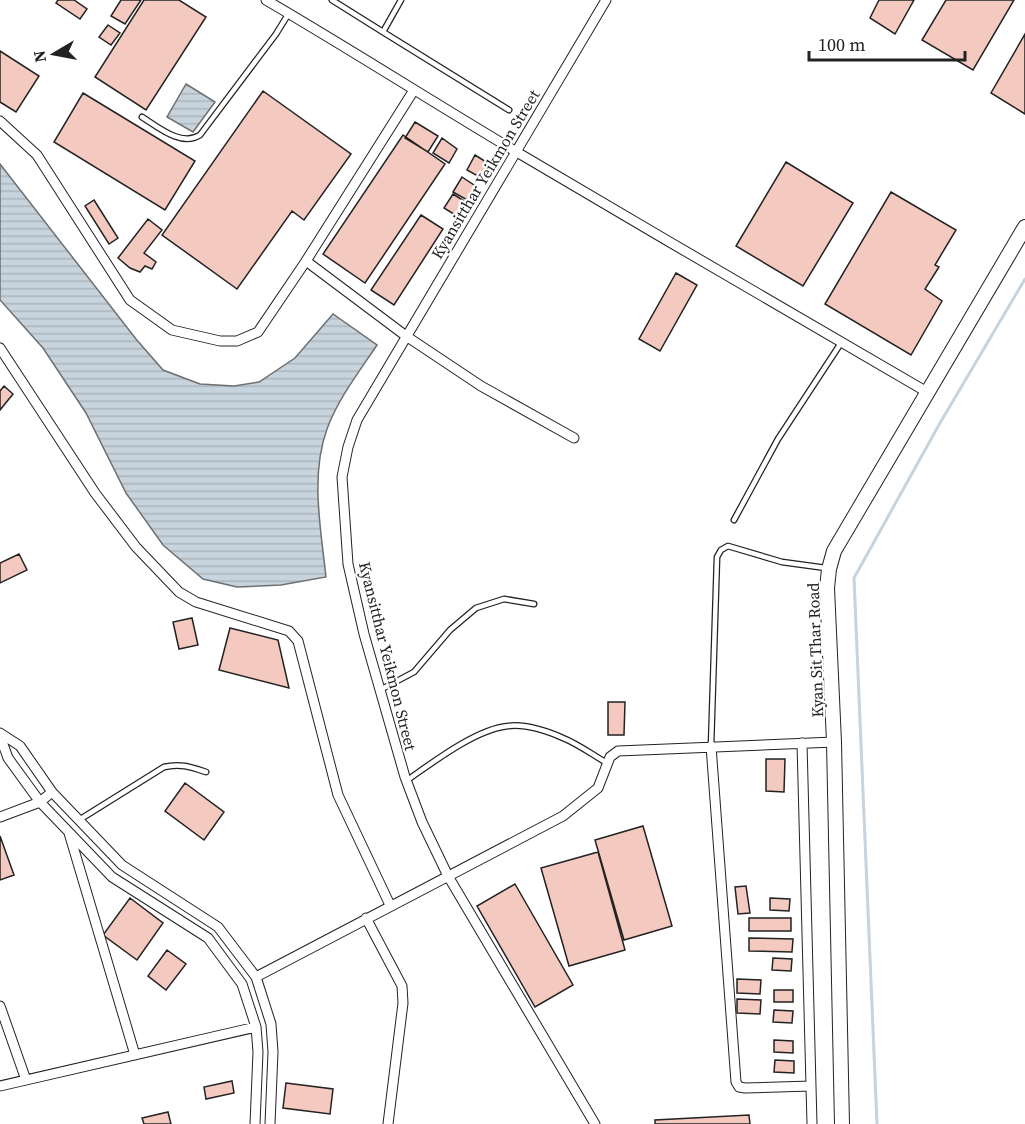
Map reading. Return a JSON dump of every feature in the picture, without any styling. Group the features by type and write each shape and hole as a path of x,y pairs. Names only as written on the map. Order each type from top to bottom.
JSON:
{"main road":[{"name":"Kyan Sit Thar Road","path":"842,1124 834,742 827,588 829,569 834,551 1025,227"}],"street":[{"path":"266,0 516,151 927,392"},
{"name":"Kyansitthar Yeikmon Street","path":"595,1124 448,876 422,822 406,781 364,634 348,564 342,477 348,447 357,420 606,0"},
{"path":"0,121 36,155 130,300 172,330 220,341 237,341 258,332 306,261 414,90"},
{"path":"306,261 406,336 481,386 574,438"},
{"path":"0,348 107,509 136,547 179,592 196,602 289,631 298,641 338,795 390,905"},
{"path":"0,735 20,746 52,792 122,865 219,927 256,977 271,1024 273,1052 270,1124"},
{"path":"0,735 8,758 40,802 112,877 208,938 242,984 256,1027 258,1052 255,1124"},
{"path":"256,977 562,816 598,788 610,757 618,751 834,742"},
{"path":"802,743 812,1124"},
{"path":"711,746 736,1082 745,1088 811,1086"},
{"path":"0,817 40,802 52,792"},
{"path":"68,830 135,1054"},
{"path":"366,918 402,986 403,1003 388,1124"},
{"path":"0,1006 26,1080"},
{"path":"0,1086 256,1027"}],"lane":[{"path":"332,0 509,111"},
{"path":"383,32 401,0"},
{"path":"142,117 175,136 191,139 200,135 276,34 289,13"},
{"path":"734,520 778,439 841,342"},
{"path":"711,746 717,557 721,550 728,546 782,562 829,569"},
{"path":"380,690 414,672 450,630 476,608 504,599 534,604"},
{"path":"406,781 445,753 489,730 508,726 530,728 563,738 607,763"},
{"path":"79,819 164,767 174,764 186,765 206,772"}],"shaded area":[{"path":"186,84 215,102 193,132 167,117"},
{"path":"0,164 136,339 163,370 200,384 234,386 259,382 295,358 333,314 377,345 337,407 322,447 318,503 326,577 281,585 237,587 203,579 163,545 126,493 86,413 43,348 0,300"}],"building":[{"path":"58,0 74,0 87,9 80,19 56,3"},
{"path":"121,0 141,0 125,24 111,16"},
{"path":"144,0 179,0 206,17 146,110 95,77"},
{"path":"879,0 914,0 895,34 870,18"},
{"path":"946,0 1014,0 973,70 922,40"},
{"path":"108,25 120,33 111,45 99,37"},
{"path":"1025,34 1025,114 991,93"},
{"path":"0,51 39,76 16,112 0,102"},
{"path":"263,91 351,154 304,220 292,211 237,289 162,235"},
{"path":"83,93 195,161 165,210 54,142"},
{"path":"415,122 438,136 428,152 405,138"},
{"path":"403,135 445,164 365,283 323,254"},
{"path":"442,138 457,149 449,163 433,153"},
{"path":"475,155 491,165 483,179 467,170"},
{"path":"786,162 853,203 803,286 736,246"},
{"path":"462,177 477,187 469,201 453,192"},
{"path":"891,192 956,230 935,265 939,267 925,289 942,301 911,355 825,304"},
{"path":"453,194 469,204 460,218 444,208"},
{"path":"94,200 118,238 109,244 85,206"},
{"path":"421,215 443,229 394,305 371,290"},
{"path":"148,219 162,230 144,253 156,262 152,269 145,266 140,272 130,268 118,258"},
{"path":"676,273 697,285 660,351 639,339"},
{"path":"4,386 13,394 0,410 0,391"},
{"path":"19,554 27,570 0,583 0,563"},
{"path":"192,618 198,645 179,649 173,622"},
{"path":"230,628 278,640 289,688 219,670"},
{"path":"608,702 625,702 624,735 608,735"},
{"path":"766,759 785,759 784,792 766,791"},
{"path":"185,783 224,812 204,840 165,811"},
{"path":"643,826 672,926 624,940 595,840"},
{"path":"0,836 14,875 0,880"},
{"path":"598,852 625,950 569,966 541,868"},
{"path":"515,884 573,985 535,1007 477,906"},
{"path":"746,886 750,913 738,914 735,887"},
{"path":"130,898 163,923 137,960 103,935"},
{"path":"770,898 790,899 789,911 770,910"},
{"path":"749,918 791,918 791,931 749,931"},
{"path":"749,938 793,939 792,952 749,951"},
{"path":"167,950 186,964 166,990 148,976"},
{"path":"773,958 792,959 791,971 772,970"},
{"path":"737,979 761,980 760,994 737,993"},
{"path":"774,990 793,990 793,1002 774,1002"},
{"path":"737,999 761,1000 760,1014 737,1013"},
{"path":"774,1010 793,1011 792,1023 773,1022"},
{"path":"774,1040 793,1041 793,1053 774,1052"},
{"path":"775,1060 794,1061 794,1073 774,1072"},
{"path":"232,1081 234,1093 206,1099 204,1087"},
{"path":"286,1083 333,1089 330,1114 283,1108"},
{"path":"168,1112 171,1124 144,1124 142,1118"},
{"path":"749,1115 750,1124 655,1124 655,1120"}],"waterway":[{"path":"877,1124 854,578 940,423 1025,279"}]}
